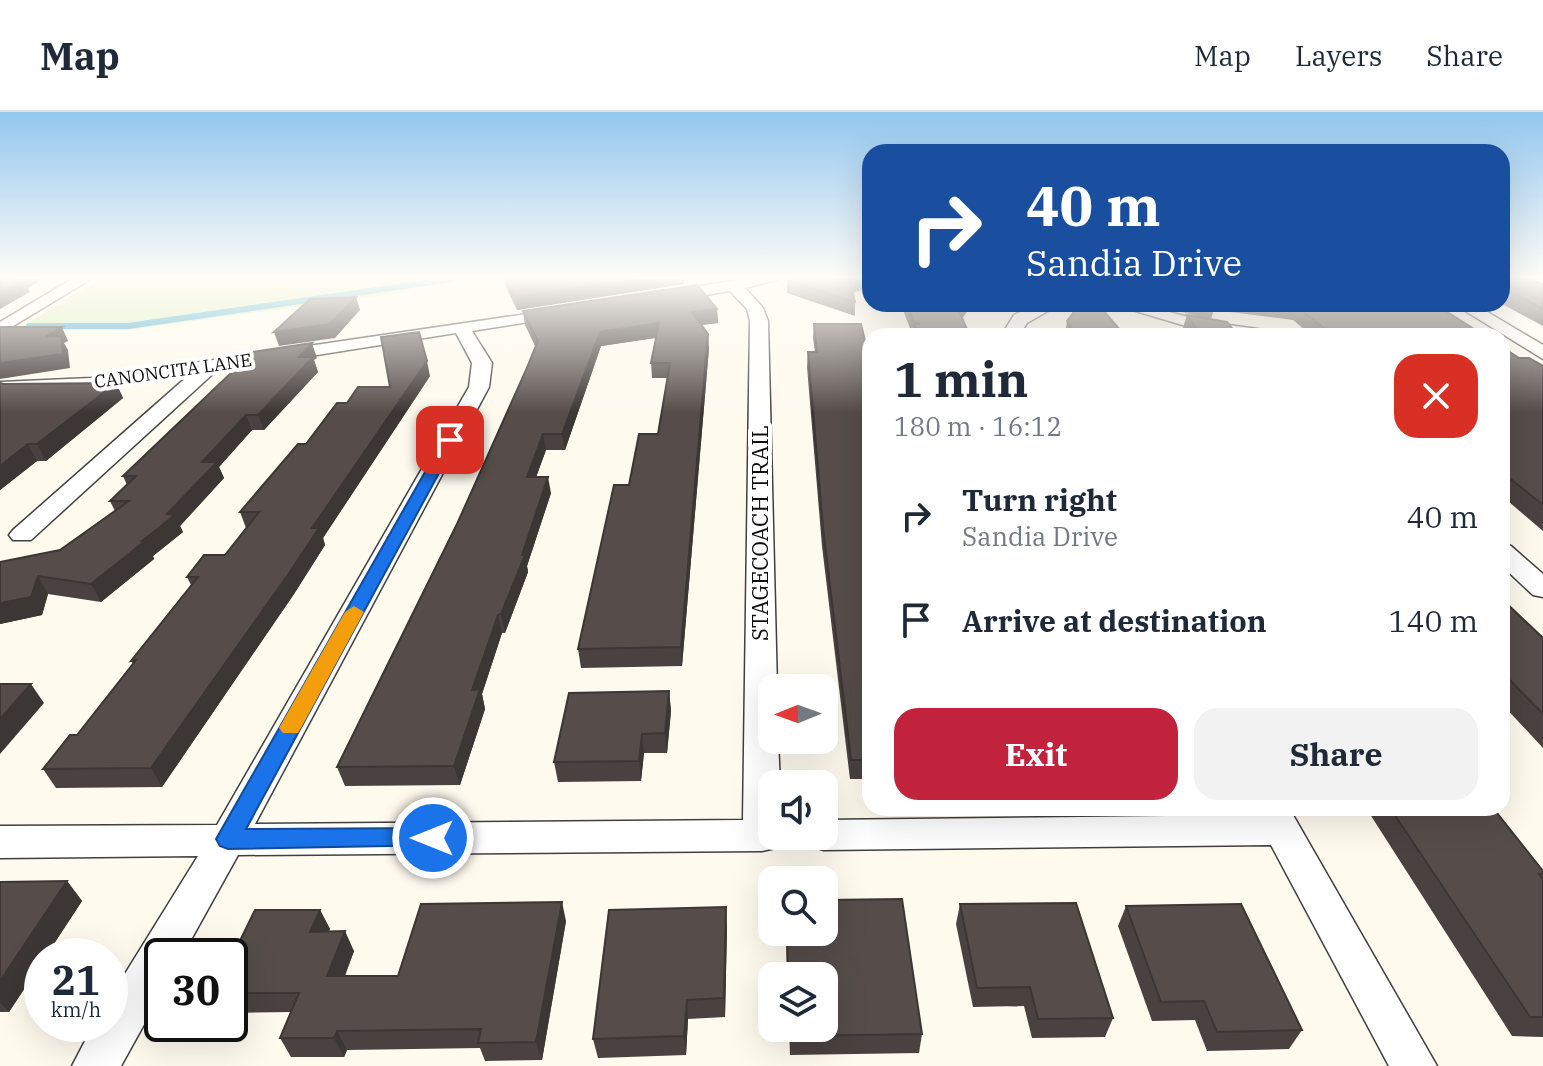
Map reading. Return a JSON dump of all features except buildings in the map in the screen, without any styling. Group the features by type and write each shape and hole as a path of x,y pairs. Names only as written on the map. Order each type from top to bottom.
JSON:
{"street":[{"name":"CANONCITA LANE","path":"0,388 91,384 485,324"},
{"name":"STAGECOACH TRAIL","path":"759,324 766,770"},
{"path":"1192,324 1220,328"},
{"path":"95,1066 228,839 479,387 482,363 461,327"},
{"path":"1510,337 1543,337"},
{"path":"1510,337 1543,353"},
{"path":"22,535 209,367"},
{"path":"1510,559 1543,589"},
{"path":"838,835 1276,819 1414,1066"},
{"path":"0,842 758,836"}],"green space":[{"path":"27,324 174,324 126,330 16,330"}],"waterway":[{"path":"29,326 145,324"}],"slow traffic":[{"path":"290,728 354,612"}],"route":[{"path":"433,838 228,839 450,440"}]}
